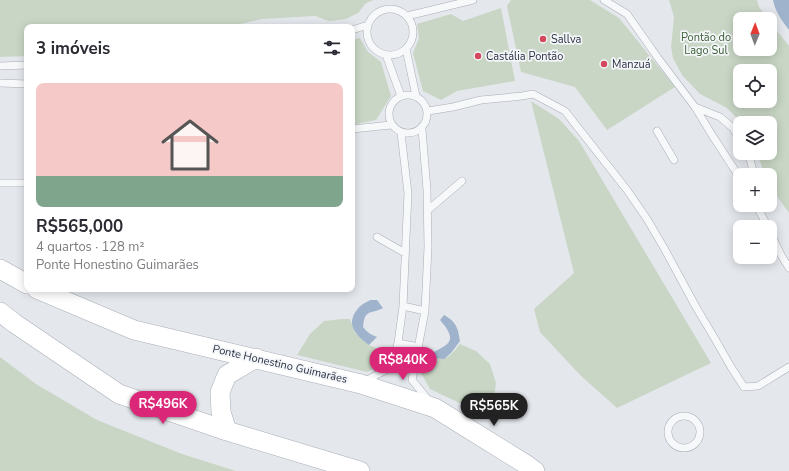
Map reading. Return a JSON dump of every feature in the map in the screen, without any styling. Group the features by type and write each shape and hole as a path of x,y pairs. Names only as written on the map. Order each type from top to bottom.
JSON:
{"main road":[{"path":"0,269 24,282"},
{"name":"Ponte Honestino Guimarães","path":"44,292 134,330 361,384 435,408 527,465 534,471"},
{"path":"0,312 119,394 227,431 360,471"},
{"path":"227,431 221,412 220,392 227,375 256,358"}],"lane":[{"path":"407,16 473,0"},
{"path":"604,0 627,14 695,107 733,168"},
{"path":"385,9 397,10 407,16 413,27 412,39 406,49 396,54 386,55 374,49 367,38 368,25 374,15 385,9"},
{"path":"355,29 368,25"},
{"path":"406,49 416,96"},
{"path":"386,55 401,96"},
{"path":"0,66 24,66"},
{"path":"0,83 24,84"},
{"path":"428,111 453,107 480,100 533,94 565,111 627,190 647,219 696,307 744,387 758,386 789,367"},
{"path":"401,96 416,96 424,102 428,111 427,121 422,129 415,133 401,133 391,125 388,114 392,103 401,96"},
{"path":"695,107 720,117 733,130"},
{"path":"355,130 391,125"},
{"path":"422,129 427,190 428,247 424,310 419,348 412,380 435,408"},
{"path":"657,131 674,160"},
{"path":"361,384 390,368 398,343 404,306 408,192 401,133"},
{"path":"428,210 462,181"},
{"path":"0,183 24,183"},
{"path":"378,237 405,253"},
{"path":"777,247 789,268"},
{"path":"404,306 424,310"},
{"path":"398,343 419,348"},
{"path":"684,416 692,418 698,424 700,432 698,440 692,446 683,448 675,446 669,439 668,431 670,424 676,418 684,416"}],"green space":[{"path":"0,0 374,0 366,3 358,13 346,19 329,21 315,16 262,19 240,24 24,24 24,56 0,57"},
{"path":"511,0 590,0 619,18 675,87 607,130 575,87 521,72 507,6"},
{"name":"Pontão do Lago Sul","path":"669,0 757,0 759,7 763,12 733,12 733,56 777,56 777,31 789,46 789,213 777,196 777,168 762,168 760,160 777,160 777,116 735,116 727,108 700,94 682,75 673,58 671,47 674,17"},
{"path":"501,8 515,81 457,91 441,100 423,91 413,53 419,38 417,24 451,14 463,21"},
{"path":"360,38 368,52 381,62 391,96 376,120 355,124 355,39"},
{"path":"531,101 559,119 579,141 711,363 617,408 580,375 540,332 534,309 574,273"},
{"path":"350,319 355,333 369,345 385,352 383,360 377,366 367,372 297,355 310,334 324,321"},
{"path":"460,344 476,351 490,364 496,383 493,404 493,419 430,389 421,373 424,357 437,359 445,358 452,354"},
{"path":"0,357 36,384 97,420 182,454 236,471 0,471"}],"water":[{"path":"773,0 789,0 789,30 781,19"},
{"path":"371,300 377,300 383,308 367,314 365,317 363,327 369,333 377,337 369,345 356,333 352,326 352,321 359,307"},
{"path":"444,315 452,320 456,326 460,341 451,353 444,359 434,358 431,354 446,345 450,339 449,332 440,320"}],"place":[{"name":"Sallva","path":"543,39"},
{"name":"Castália Pontão","path":"478,56"},
{"name":"Manzuá","path":"604,64"}]}
